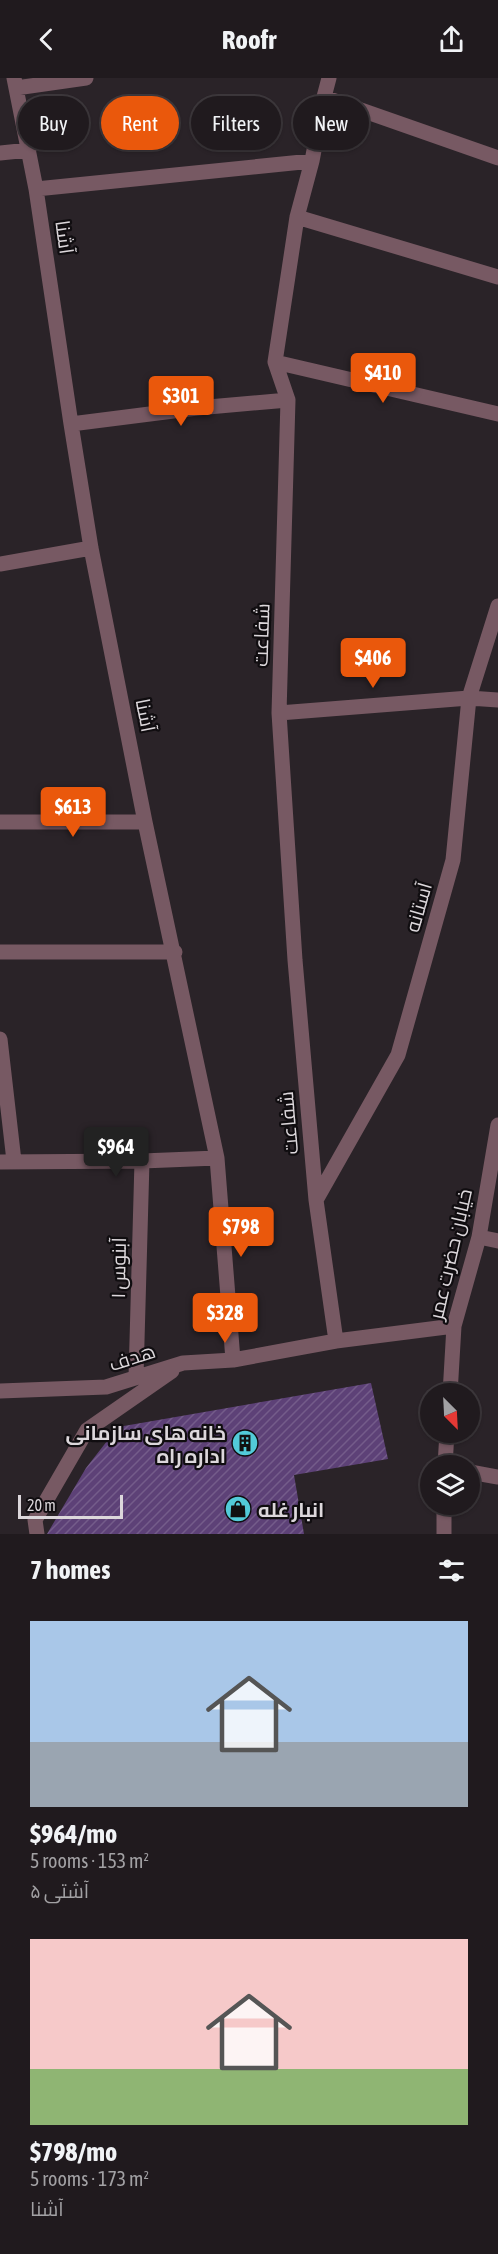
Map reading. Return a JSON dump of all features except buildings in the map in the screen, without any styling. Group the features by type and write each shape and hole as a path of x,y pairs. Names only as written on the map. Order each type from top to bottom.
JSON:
{"street":[{"path":"15,83 86,78"},
{"name":"شفاعت","path":"324,96 329,78"},
{"path":"369,112 498,158"},
{"path":"0,153 29,150"},
{"name":"آشنا","path":"29,150 91,548 217,1158 232,1360"},
{"name":"شفاعت","path":"314,150 297,217 275,362 288,400 279,712 295,960 316,1200 336,1341"},
{"path":"36,189 312,161"},
{"path":"297,217 498,277"},
{"path":"275,362 498,414"},
{"path":"71,424 197,408 288,400"},
{"path":"0,564 91,548"},
{"name":"آستانه","path":"316,1200 398,1055 453,860 469,698 498,606"},
{"path":"279,712 469,698 498,700"},
{"path":"0,822 146,822"},
{"path":"0,952 175,952"},
{"path":"0,1039 7,1161 142,1161 217,1158"},
{"name":"خیابان حضرت عمر","path":"451,1383 454,1326 479,1237 498,1125"},
{"name":"آبنوس ۱","path":"136,1377 142,1161"},
{"path":"479,1237 498,1241"},
{"name":"هدف","path":"0,1391 106,1387 183,1363 232,1360 336,1341 454,1326"},
{"path":"37,1534 35,1520 87,1430 183,1363"},
{"path":"480,1474 498,1477"},
{"path":"444,1515 444,1534"}],"place":[{"name":"خانه های سازمانی اداره راه","path":"245,1443"},
{"name":"انبار غله","path":"238,1509"}]}
